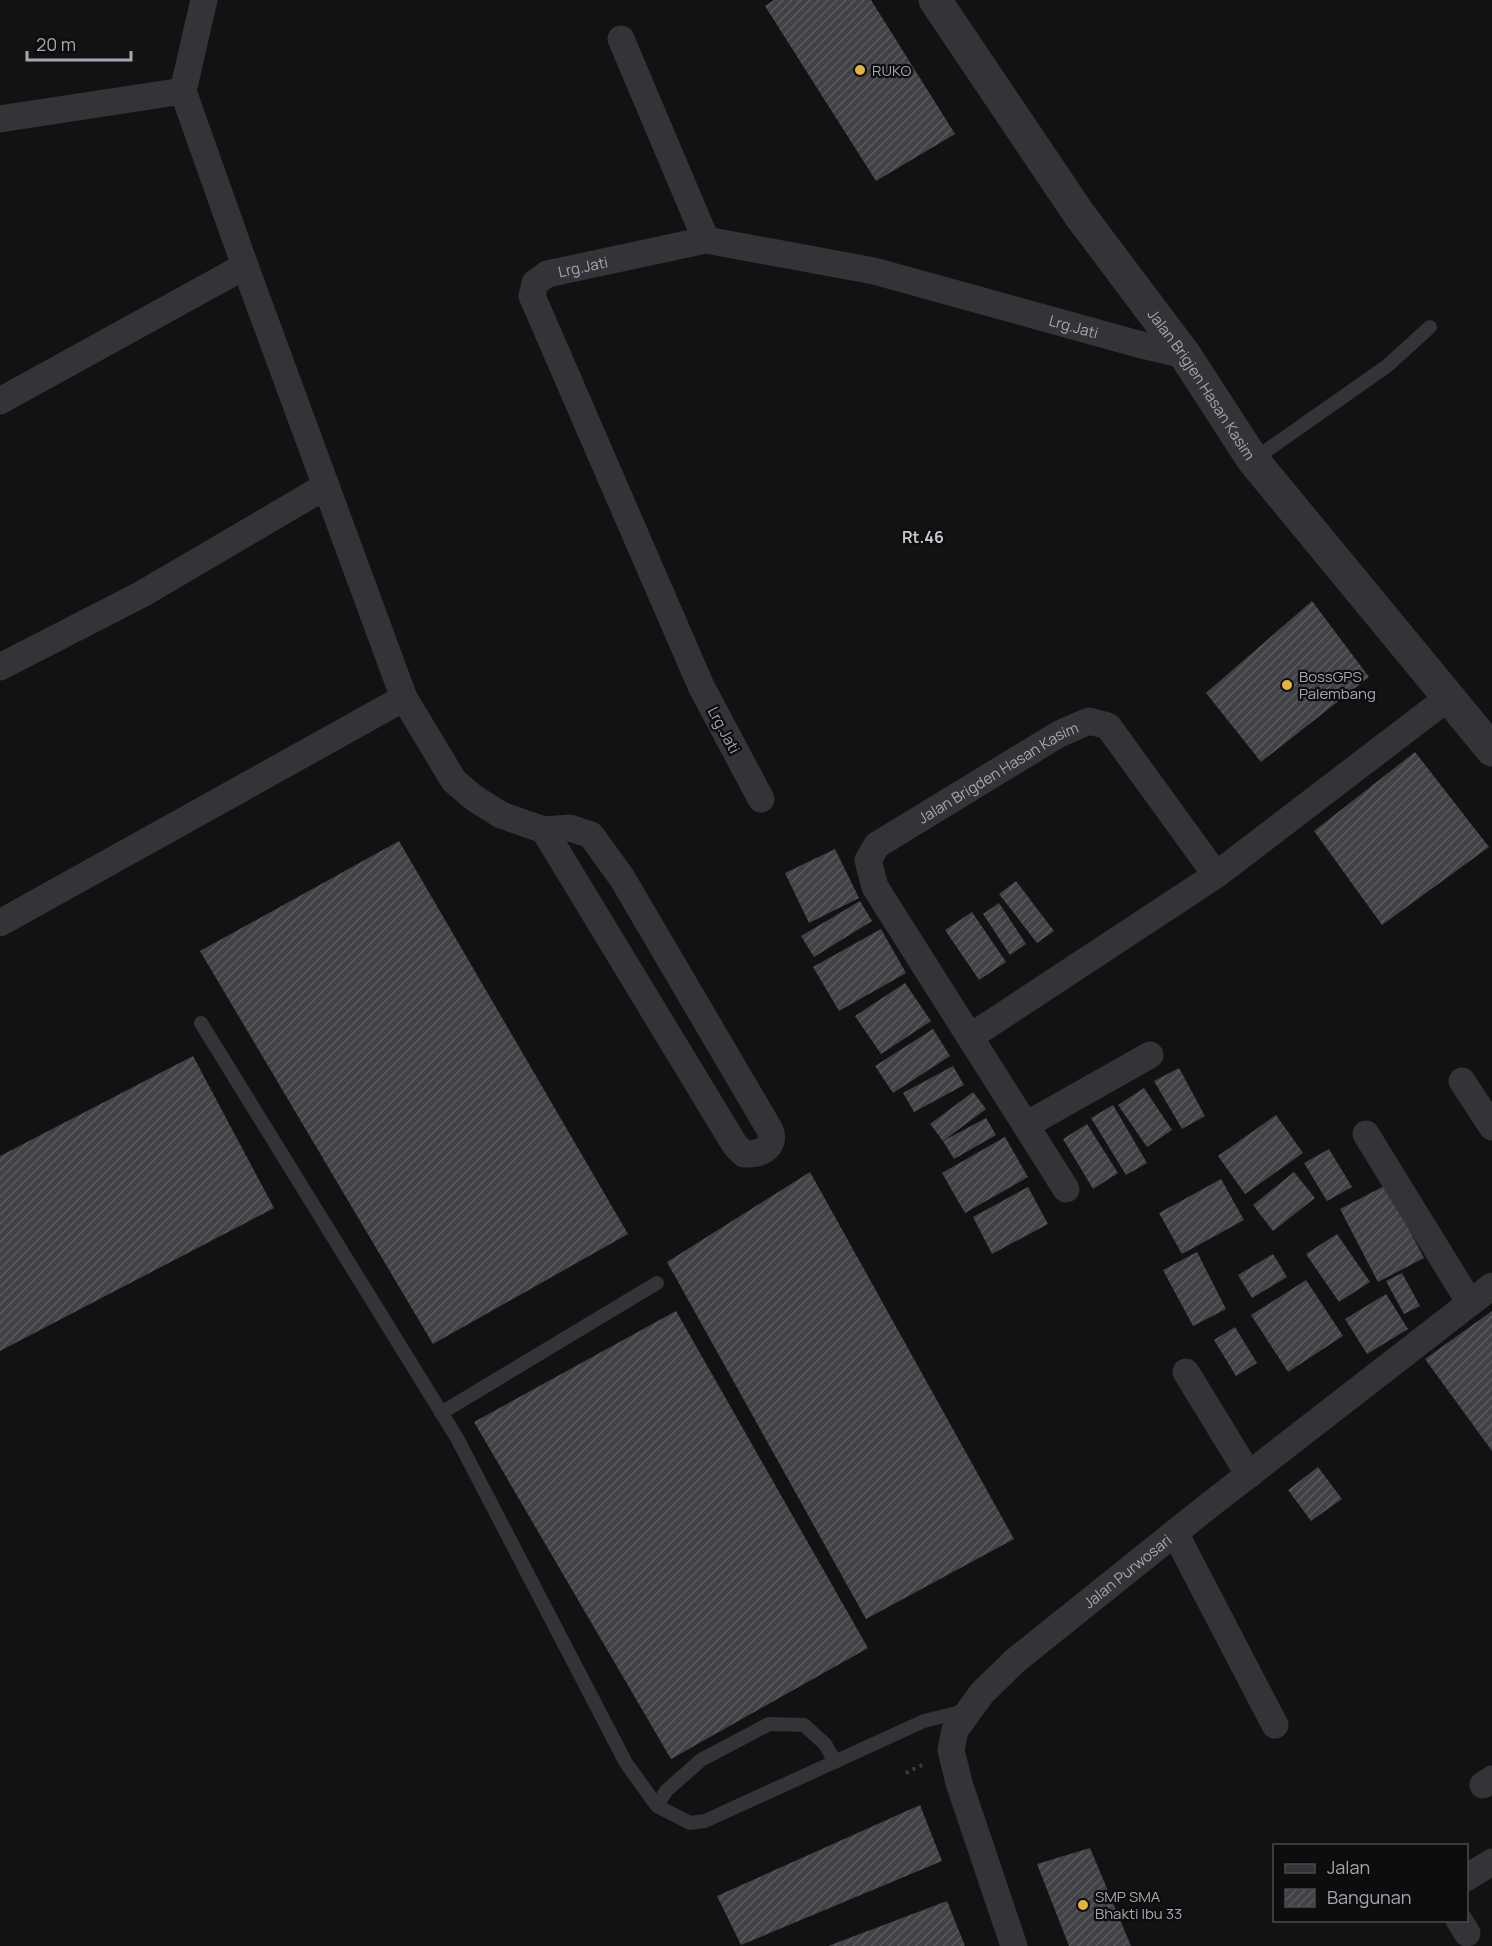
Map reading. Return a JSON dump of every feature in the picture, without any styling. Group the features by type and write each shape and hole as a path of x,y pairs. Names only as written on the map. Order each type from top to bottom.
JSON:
{"street":[{"path":"204,0 183,91 404,698 454,781 474,798 501,815 544,830 570,828 591,836 622,878 770,1130 772,1137 770,1145 764,1151 753,1155 744,1154 735,1146 544,830"},
{"name":"Jalan Brigjen Hasan Kasim","path":"935,0 1079,214 1185,354 1253,460 1492,750"},
{"path":"621,39 706,240"},
{"path":"0,119 183,91"},
{"name":"Lrg.Jati","path":"761,799 701,686 532,296 535,283 547,274 706,240 874,272 1138,344 1185,354"},
{"path":"0,401 245,266"},
{"path":"0,667 142,594 326,486"},
{"path":"970,1037 1216,875 1449,697"},
{"path":"0,922 404,698"},
{"name":"Jalan Brigden Hasan Kasim","path":"1066,1189 875,887 868,861 877,845 1059,734 1089,721 1108,726 1216,875"},
{"path":"631,975 667,955"},
{"path":"1032,1134 1150,1055"},
{"path":"1462,1081 1492,1127"},
{"path":"1366,1134 1470,1303"},
{"name":"Jalan Purwosari","path":"1014,1946 959,1783 951,1750 955,1730 982,1693 1016,1660 1492,1286"},
{"path":"1186,1372 1249,1475"},
{"path":"1175,1533 1275,1725"},
{"path":"1468,1877 1492,1862"}],"lane":[{"path":"1253,460 1387,366 1430,327"},
{"path":"201,1023 462,1448 626,1763 657,1806 690,1823 705,1821 924,1721 970,1710"},
{"path":"441,1413 657,1283"},
{"path":"657,1806 666,1791 701,1760 769,1725 804,1725 825,1744 835,1762"}],"building":[{"name":"RUKO","path":"774,0 871,0 955,134 876,181 765,6"},
{"name":"BossGPS Palembang","path":"1312,601 1369,677 1261,762 1206,693"},
{"path":"1415,752 1489,847 1382,925 1314,831"},
{"path":"399,841 628,1234 433,1344 200,951"},
{"path":"835,849 859,898 809,923 785,873"},
{"path":"1016,881 1054,931 1037,943 999,894"},
{"path":"860,901 872,921 814,957 801,936"},
{"path":"999,903 1026,944 1010,955 983,914"},
{"path":"972,912 1006,962 979,980 945,930"},
{"path":"881,929 906,973 839,1011 813,967"},
{"path":"905,983 931,1021 881,1054 855,1016"},
{"path":"933,1029 950,1056 893,1093 875,1066"},
{"path":"193,1056 274,1208 0,1351 0,1156"},
{"path":"953,1066 964,1085 914,1112 903,1093"},
{"path":"1179,1068 1205,1116 1182,1129 1154,1081"},
{"path":"1144,1088 1172,1130 1147,1147 1118,1105"},
{"path":"973,1092 986,1109 943,1141 930,1124"},
{"path":"1113,1105 1147,1163 1126,1175 1091,1118"},
{"path":"1276,1115 1303,1153 1245,1194 1218,1156"},
{"path":"986,1118 996,1135 954,1159 943,1141"},
{"path":"1087,1124 1118,1173 1093,1189 1063,1139"},
{"path":"1005,1137 1028,1177 965,1213 942,1173"},
{"path":"1329,1149 1352,1187 1327,1201 1304,1163"},
{"path":"810,1172 1014,1539 866,1619 667,1262"},
{"path":"1294,1172 1315,1198 1273,1231 1253,1205"},
{"path":"1221,1179 1244,1220 1182,1254 1159,1213"},
{"path":"1386,1185 1424,1258 1378,1282 1340,1209"},
{"path":"1028,1187 1048,1224 992,1254 973,1217"},
{"path":"1337,1234 1370,1282 1339,1302 1306,1254"},
{"path":"1197,1252 1226,1309 1193,1326 1163,1270"},
{"path":"1273,1254 1287,1277 1252,1298 1238,1275"},
{"path":"1402,1273 1420,1306 1404,1314 1386,1281"},
{"path":"1306,1280 1343,1336 1288,1372 1251,1315"},
{"path":"1386,1294 1408,1329 1367,1354 1345,1319"},
{"path":"676,1311 868,1648 671,1759 474,1422"},
{"path":"1492,1311 1492,1451 1425,1359"},
{"path":"1235,1327 1257,1363 1236,1376 1214,1340"},
{"path":"1318,1467 1342,1499 1311,1521 1288,1490"},
{"path":"920,1805 942,1861 741,1945 717,1896"},
{"name":"SMP SMA Bhakti Ibu 33","path":"1090,1848 1131,1946 1069,1946 1037,1864"},
{"path":"947,1901 965,1946 828,1946"}],"place":[{"name":"RUKO","path":"860,70"},
{"name":"BossGPS Palembang","path":"1287,685"},
{"name":"SMP SMA Bhakti Ibu 33","path":"1083,1905"}],"district":[{"name":"Rt.46","path":"923,537"}]}
